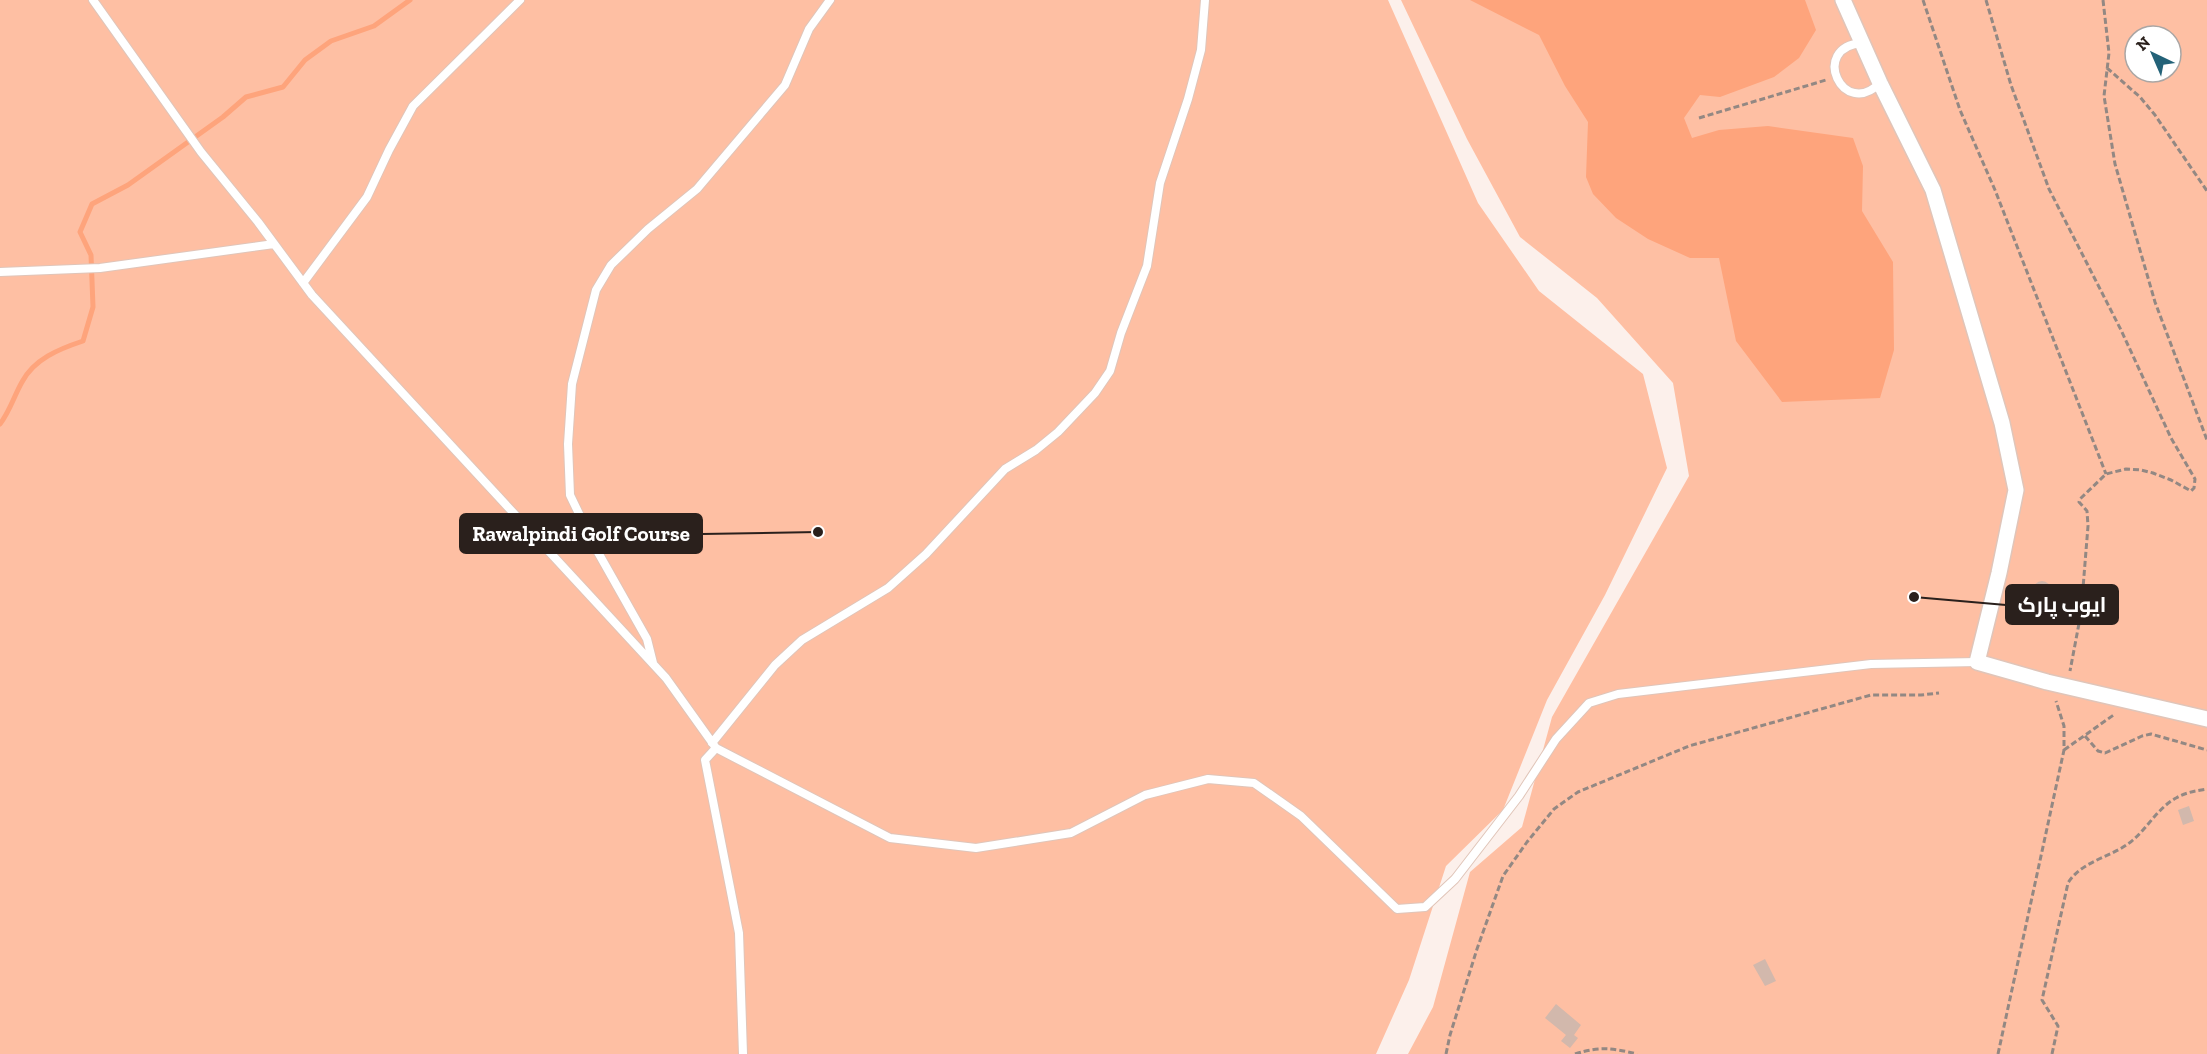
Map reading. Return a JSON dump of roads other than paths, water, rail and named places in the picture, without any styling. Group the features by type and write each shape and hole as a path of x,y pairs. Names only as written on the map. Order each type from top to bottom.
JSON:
{"street":[{"path":"1843,0 1880,83 1933,190 2002,423 2016,490 1977,662 2067,687 2207,719"}],"lane":[{"path":"93,0 201,152 312,295 666,678 714,745 890,838 976,848 1071,833 1145,795 1208,779 1254,783 1301,816 1396,909 1425,906 1455,879 1519,796 1556,739 1589,703 1618,694 1871,664 1977,662"},
{"path":"303,283 367,197 413,106 520,0"},
{"path":"653,664 647,639 595,547 570,495 568,444 572,384 596,290 611,265 648,229 697,189 785,85 809,29 830,0"},
{"path":"743,1054 740,933 705,760 775,665 802,640 888,588 926,554 1005,469 1036,450 1058,432 1095,393 1110,371 1121,333 1147,266 1160,183 1188,99 1201,50 1205,0"},
{"path":"1862,43 1854,44 1839,53 1834,69 1836,78 1840,85 1856,93 1865,93 1880,83"},
{"path":"0,272 100,268 274,244"}],"waterway":[{"path":"0,424 22,382 33,367 56,351 83,341 93,307 91,255 80,232 92,204 128,185 223,117 246,97 283,87 305,60 331,41 374,26 410,0"}],"place":[{"name":"Rawalpindi Golf Course","path":"818,532"},
{"name":"ایوب پارک","path":"1914,597"}]}
